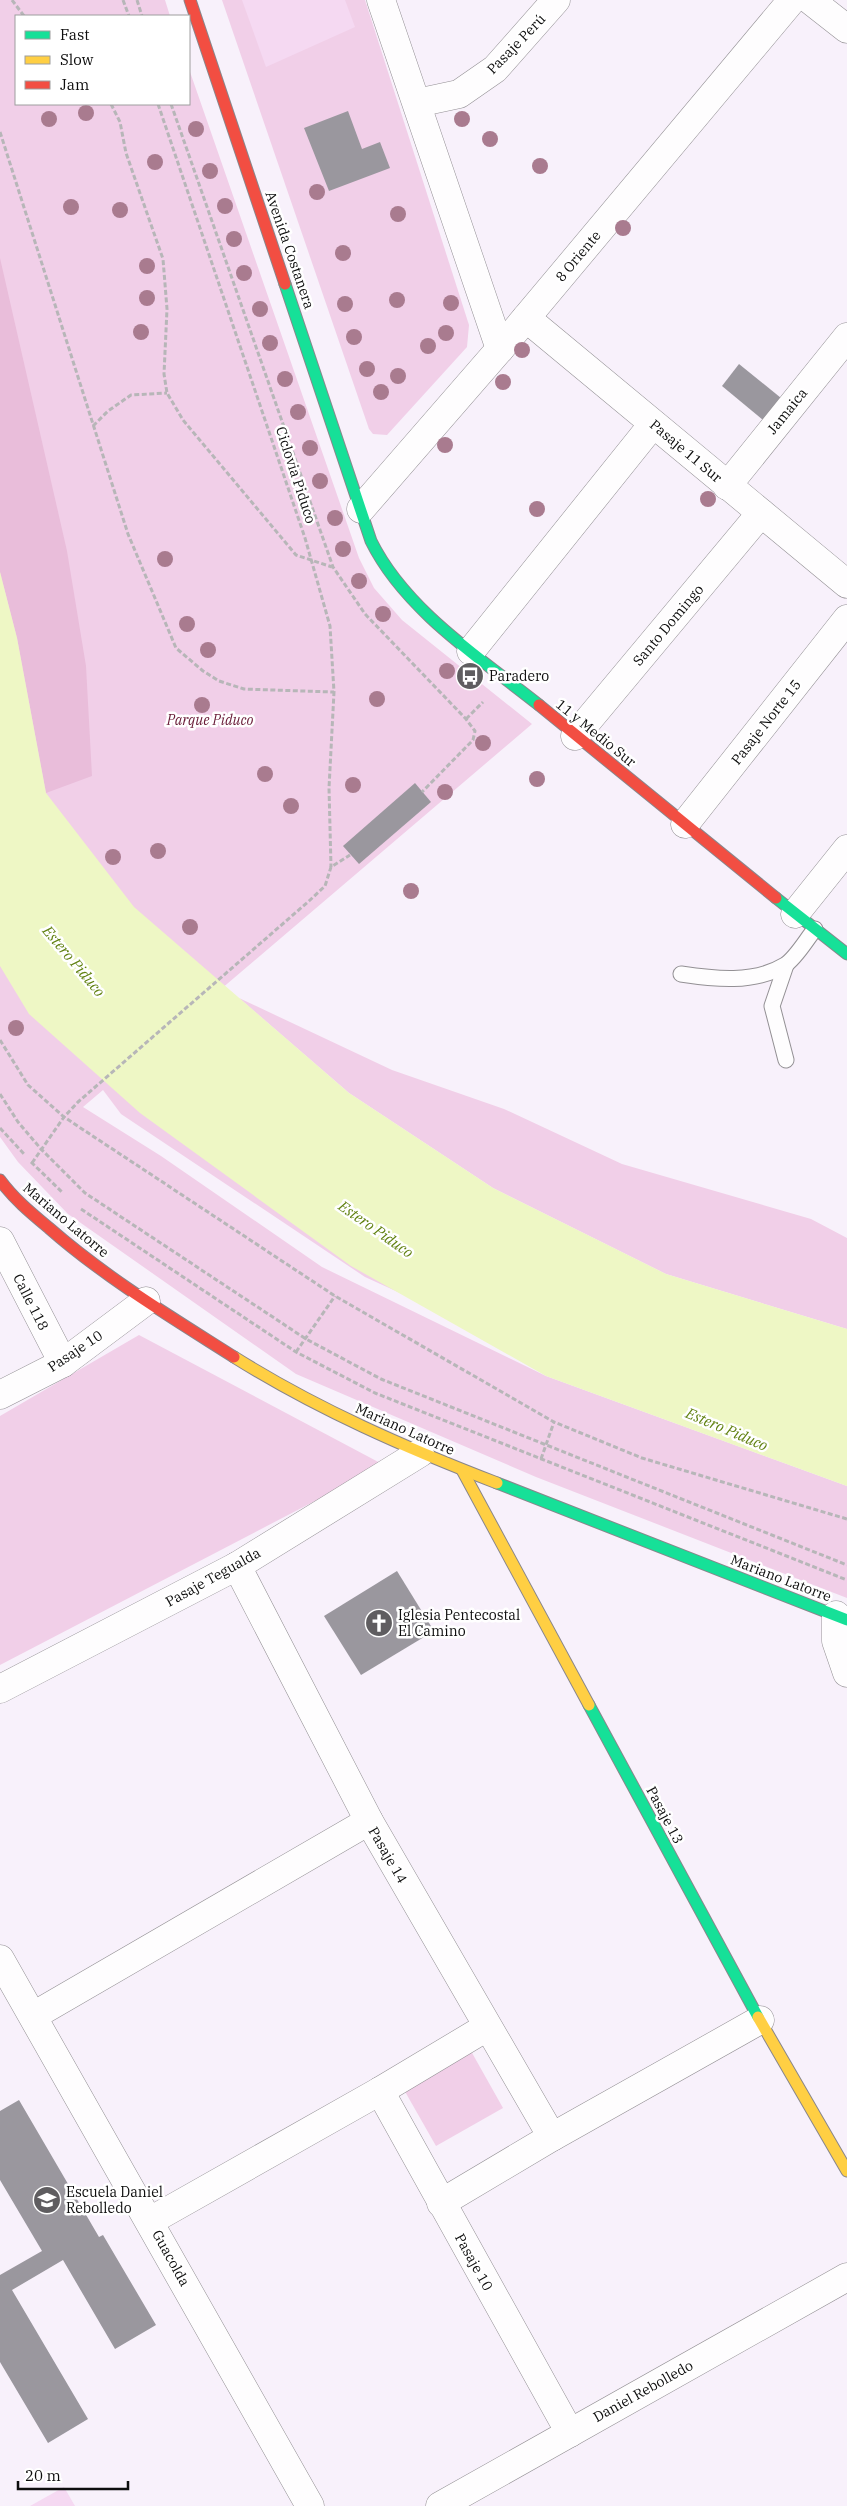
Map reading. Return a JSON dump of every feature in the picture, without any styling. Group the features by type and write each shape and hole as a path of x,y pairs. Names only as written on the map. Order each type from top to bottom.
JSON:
{"street":[{"name":"Avenida Costanera","path":"190,0 361,509"},
{"path":"381,0 500,349"},
{"name":"Pasaje Perú","path":"417,103 459,94 495,69 556,0"},
{"name":"8 Oriente","path":"361,509 500,349 792,0"},
{"path":"810,0 847,30"},
{"name":"Pasaje 11 Sur","path":"526,318 847,584"},
{"name":"Jamaica","path":"727,486 847,337"},
{"path":"471,651 653,424"},
{"name":"11 y Medio Sur","path":"361,509 371,541 384,568 398,587 471,651 847,954"},
{"name":"Santo Domingo","path":"575,736 760,513"},
{"name":"Pasaje Norte 15","path":"685,824 847,619"},
{"path":"805,922 847,849"},
{"name":"Mariano Latorre","path":"0,1180 11,1195 73,1249 146,1301 280,1386 334,1414 420,1453 841,1618"},
{"name":"Calle 118","path":"0,1241 63,1363"},
{"name":"Pasaje 10","path":"0,1395 63,1363 146,1301"},
{"name":"Pasaje Tegualda","path":"0,1689 237,1566 420,1453"},
{"name":"Pasaje 13","path":"462,1470 760,2020 847,2170"},
{"name":"Pasaje 14","path":"237,1566 369,1822 552,2137"},
{"path":"841,1618 836,1641 847,1673"},
{"path":"33,2016 369,1822"},
{"name":"Guacolda","path":"0,1959 310,2506"},
{"path":"441,2203 552,2137 760,2020"},
{"path":"150,2221 380,2091 487,2027"},
{"name":"Pasaje 10","path":"380,2091 570,2433"},
{"name":"Daniel Rebolledo","path":"440,2506 847,2277"}],"lane":[{"path":"786,1060 772,1006 786,965 805,922"},
{"path":"681,974 718,979 742,978 786,965"}],"path":[{"path":"12,0 23,15"},
{"path":"123,0 129,15"},
{"path":"137,0 142,15"},
{"path":"112,105 120,122 126,153 164,259 167,309 164,374 167,393 183,420 296,554 311,561 333,567"},
{"name":"Ciclovia Piduco","path":"158,105 311,561 330,626 334,692 329,788 331,867"},
{"path":"171,105 333,567 365,614 466,719 475,731 473,740 422,792"},
{"path":"0,132 128,534 176,648 202,671 219,681 244,689 334,692"},
{"path":"93,426 108,411 131,395 167,393"},
{"path":"11,1195 64,1117 78,1102 325,886 331,867 350,855"},
{"path":"0,1040 28,1085 64,1117 335,1296 554,1422 642,1458 847,1519"},
{"path":"0,1094 18,1122 41,1149 85,1193 306,1339 381,1379 847,1565"},
{"path":"0,1128 64,1194"},
{"path":"76,1206 296,1352 375,1393 847,1580"},
{"path":"296,1352 335,1296"},
{"path":"541,1459 554,1422"}],"green space":[{"name":"Parque Piduco","path":"0,0 165,0 170,15 15,15 15,105 190,105 190,72 359,558 374,588 402,620 532,724 187,1018 611,1389 365,1277 121,1114 103,1090 83,1107 161,1156 322,1267 546,1376 847,1486 847,1598 536,1477 296,1374 68,1214 18,1162 0,1137"},
{"path":"222,0 365,0 469,325 467,347 387,435 373,434 369,429"},
{"path":"239,998 392,1070 504,1109 622,1164 811,1219 847,1238 847,1329 666,1274 493,1188 349,1093"},
{"path":"139,1335 384,1465 0,1665 0,1416"},
{"path":"467,2044 503,2108 436,2146 399,2081"}],"shaded area":[{"path":"242,0 345,0 355,27 266,67"},
{"path":"0,258 67,551 86,666 92,776 46,793 17,638 0,572"},
{"path":"64,2487 75,2506 30,2506"}],"water":[{"name":"Estero Piduco","path":"0,572 17,638 46,793 134,907 349,1093 493,1188 666,1274 847,1329 847,1486 546,1376 351,1266 140,1113 29,1014 0,966"}],"building":[{"path":"348,111 362,149 380,142 390,168 329,191 304,128"},
{"path":"739,364 781,398 763,420 722,386"},
{"path":"415,783 431,802 359,864 343,846"},
{"name":"Iglesia Pentecostal El Camino","path":"397,1571 434,1631 361,1675 324,1616"},
{"path":"19,2100 99,2237 103,2235 156,2325 115,2349 63,2260 12,2290 88,2419 48,2443 0,2362 0,2275 42,2251 0,2180 0,2111"}],"traffic: fast":[{"path":"285,284 371,541 386,566 403,589 446,631 539,705"},
{"path":"776,898 847,954"},
{"path":"497,1483 847,1620"},
{"path":"589,1705 758,2017"}],"traffic: slow":[{"path":"234,1357 297,1394 362,1426 429,1456 497,1483"},
{"path":"462,1470 589,1705"},
{"path":"758,2017 847,2171"}],"traffic: jam":[{"path":"190,0 285,284"},
{"path":"539,705 776,898"},
{"path":"0,1180 29,1211 93,1264 234,1357"}],"place":[{"name":"Paradero","path":"470,676"},
{"name":"Iglesia Pentecostal El Camino","path":"379,1623"},
{"name":"Escuela Daniel Rebolledo","path":"47,2200"}]}
